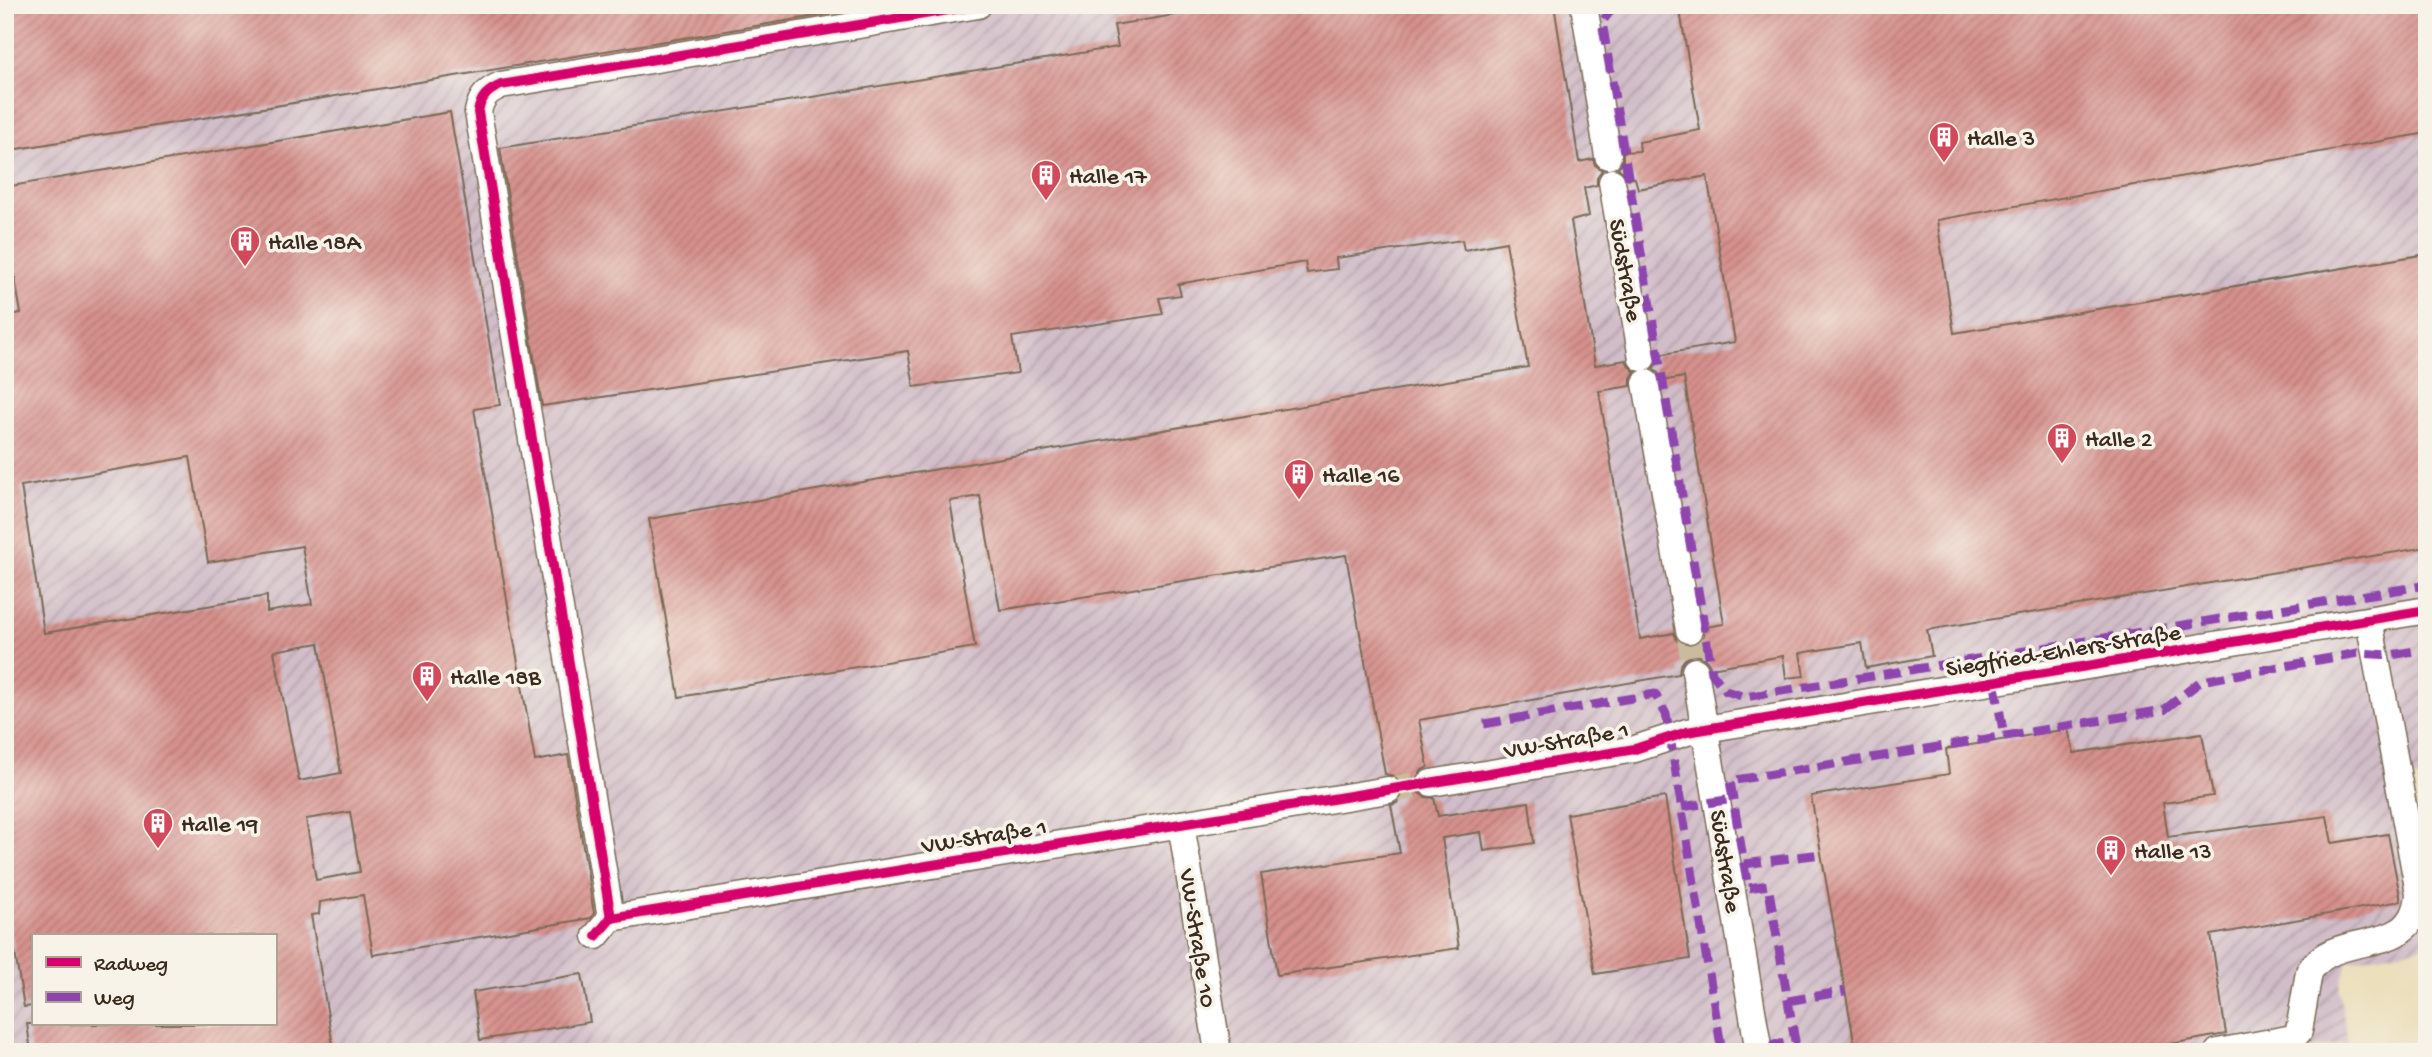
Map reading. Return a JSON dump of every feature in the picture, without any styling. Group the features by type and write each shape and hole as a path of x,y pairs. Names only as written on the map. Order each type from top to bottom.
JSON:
{"street":[{"name":"VW-Straße 1","path":"978,5 501,85 484,95 480,104 478,112 604,927 1181,824 1388,790"},
{"path":"1584,5 1608,156"},
{"name":"Südstraße","path":"1612,182 1689,630"},
{"name":"Siegfried-Ehlers-Straße","path":"1705,729 2427,610"},
{"path":"2218,1052 2293,1038 2299,1031 2309,972 2314,966 2328,953 2337,949 2392,937 2407,926 2416,912 2419,894 2368,620"},
{"name":"Südstraße","path":"1695,671 1759,1052"},
{"name":"VW-Straße 1","path":"1431,783 1635,749 1678,734 1705,729"},
{"name":"VW-Straße 10","path":"1181,824 1218,1052"}],"shaded area":[{"path":"5,5 2427,5 2427,778 2411,781 2424,853 2427,852 2427,946 2348,961 2339,989 2348,1043 2295,1052 5,1052"}],"building":[{"path":"5,5 828,5 828,14 5,151"},
{"path":"1235,5 1554,5 1579,162 1593,159 1595,165 1602,170 1597,177 1597,185 1584,188 1589,216 1571,221 1595,365 1626,360 1635,372 1631,378 1631,386 1599,391 1640,639 1674,633 1677,641 1691,646 1700,642 1705,627 1724,624 1684,377 1662,381 1653,369 1657,363 1657,355 1735,342 1707,176 1638,189 1635,178 1628,179 1618,168 1623,161 1623,152 1640,151 1639,142 1700,130 1679,5 2427,5 2427,133 1937,220 1954,333 2427,254 2427,547 1927,630 1932,656 1866,668 1862,643 1800,653 1804,676 1786,678 1783,656 1711,668 1707,661 1693,655 1685,659 1679,674 1419,720 1428,767 1417,777 1416,786 1419,793 1425,797 1434,798 1438,816 1529,802 1534,843 1484,851 1481,832 1442,838 1459,948 1277,975 1261,874 1400,853 1391,805 1397,803 1402,796 1403,787 1400,780 1385,774 1346,555 1000,610 980,496 950,501 975,647 679,697 649,519 1528,367 1506,242 1464,250 1462,240 1336,258 1337,269 1307,273 1305,262 1178,284 1181,295 1159,298 1163,314 1012,337 1018,373 914,387 908,351 542,406 500,148 1118,47 1114,25"},
{"path":"450,112 500,405 474,409 535,761 568,755 594,913 591,918 373,955 363,895 320,902 319,914 311,915 334,1052 31,1052 27,1024 276,1026 276,934 32,934 32,1006 24,1007 5,893 5,639 11,638 5,600 5,316 21,313 5,223 5,187","holes":["190,457 208,562 302,546 312,604 267,612 267,596 44,633 21,486","319,643 341,773 299,781 274,651","350,812 360,872 316,880 306,819"]},
{"name":"Halle 13","path":"2068,729 2074,753 2202,733 2213,796 2163,803 2168,837 2327,816 2332,843 2388,834 2401,901 2211,935 2226,1034 2126,1052 1856,1052 1811,796 1949,774 1946,749"},
{"path":"1665,797 1690,959 1595,974 1567,814"},
{"path":"582,974 590,1022 480,1040 473,992"}],"tunnel":[{"path":"1689,630 1695,671"},
{"path":"1388,790 1431,783"}],"marked path":[{"path":"1615,5 1602,22 1712,673 1726,691 1745,697 2427,585"},
{"path":"1776,1052 1774,1044 1795,1041 1768,885 1748,888 1730,781 2164,710 2201,681 2358,653 2391,655 2427,649"},
{"path":"1990,658 2004,736"},
{"path":"1484,724 1655,694 1666,714 1722,1052"},
{"path":"1682,807 1733,799"},
{"path":"2422,813 2427,812"},
{"path":"1744,864 1821,854"},
{"path":"1788,1001 1845,991"}],"cycle path":[{"path":"611,918 478,112 481,102 488,92 501,85 978,5"},
{"path":"596,936 611,918 1635,749 1687,732 2427,610"}],"place":[{"name":"Halle 3","path":"1944,164"},
{"name":"Halle 17","path":"1046,202"},
{"name":"Halle 18A","path":"245,268"},
{"name":"Halle 2","path":"2062,465"},
{"name":"Halle 16","path":"1299,501"},
{"name":"Halle 18B","path":"427,703"},
{"name":"Halle 19","path":"158,850"},
{"name":"Halle 13","path":"2111,877"}]}
